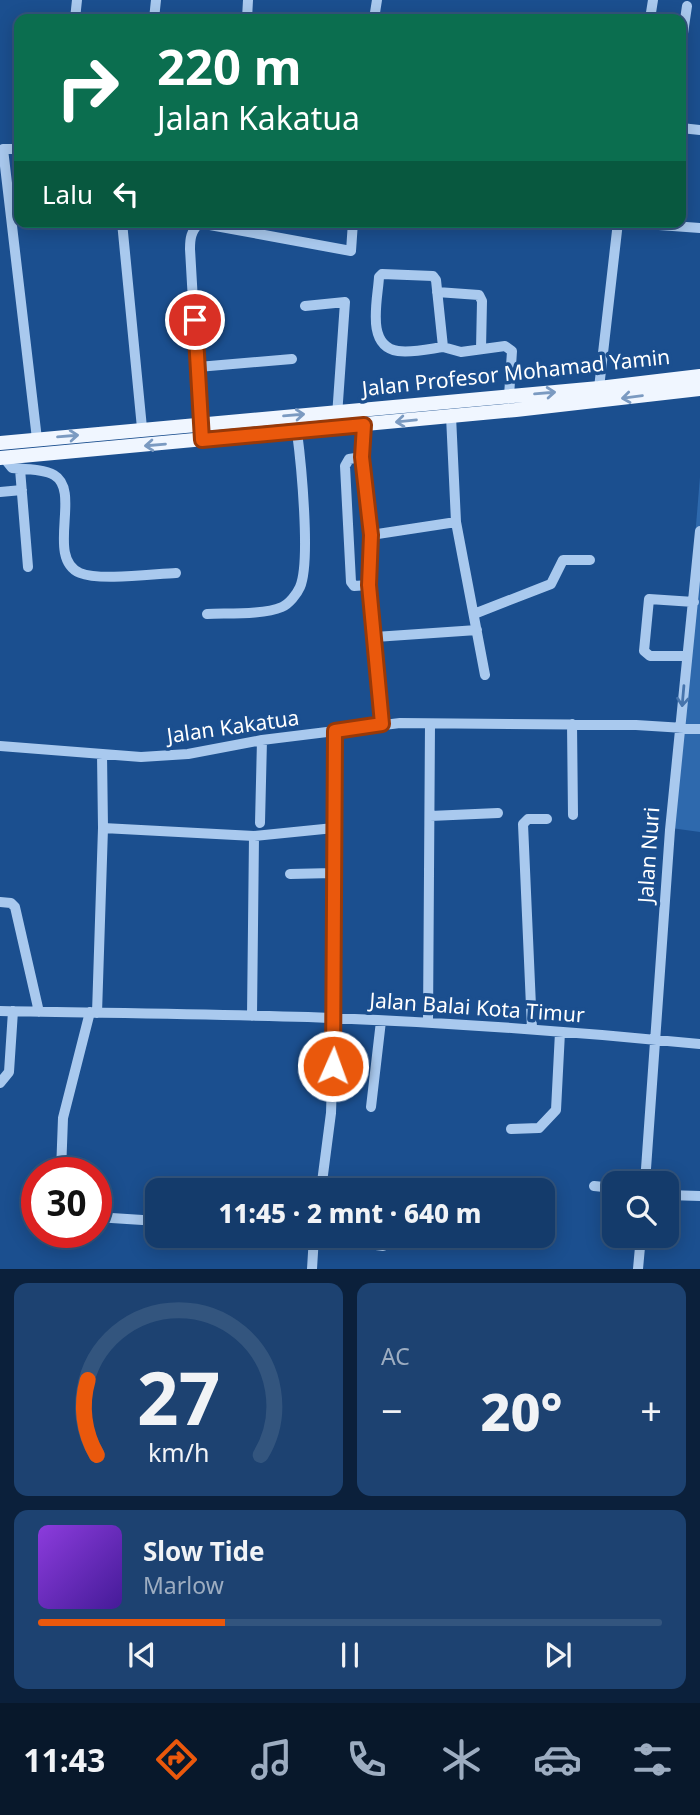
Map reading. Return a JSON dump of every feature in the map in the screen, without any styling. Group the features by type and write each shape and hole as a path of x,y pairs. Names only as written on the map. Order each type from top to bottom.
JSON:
{"main road":[{"name":"Jalan Profesor Mohamad Yamin","path":"0,443 599,388 700,376"},
{"name":"Jalan Profesor Mohamad Yamin","path":"2,458 338,428 700,389"},
{"path":"200,423 202,440"}],"street":[{"path":"686,14 687,6"},
{"path":"14,149 3,149 37,439"},
{"path":"123,228 142,428"},
{"path":"196,228 190,237 200,423"},
{"path":"226,228 351,251 353,228"},
{"path":"599,388 617,228"},
{"path":"443,347 438,292 433,276 382,274 379,277 375,327 380,338 393,350 402,351 443,347 461,352 505,346 512,351 509,396"},
{"path":"438,292 478,295 482,301 481,349"},
{"name":"Jalan Profesor Mohamad Yamin","path":"305,306 345,302 338,428"},
{"path":"198,367 292,359"},
{"path":"451,416 456,522 485,675"},
{"path":"364,425 362,457 371,535 369,585 382,724"},
{"path":"207,614 256,612 282,607 301,586 305,550 297,432"},
{"path":"362,457 349,459 345,466 350,521 351,582 354,586 369,585"},
{"path":"2,458 12,468 53,474 61,481 65,493 65,553 72,568 81,573 101,576 176,573"},
{"path":"20,469 28,567"},
{"path":"0,492 22,490"},
{"path":"371,535 456,522"},
{"name":"Jalan Nuri","path":"646,1171 670,830 700,531"},
{"path":"474,614 551,584 563,560 590,561"},
{"path":"687,656 650,656 644,651 649,599 694,602"},
{"path":"375,637 477,630"},
{"name":"Jalan Kakatua","path":"0,746 167,756 382,724 572,724 700,729"},
{"path":"428,1023 430,724"},
{"path":"572,724 573,815"},
{"path":"323,1178 331,1113 334,1019 335,731"},
{"path":"260,823 262,740"},
{"path":"62,1157 63,1118 93,1012 103,828 102,754"},
{"path":"430,816 498,813"},
{"path":"532,1029 523,824 528,819 547,819"},
{"path":"103,828 254,836 334,828"},
{"path":"252,1016 254,836"},
{"path":"290,874 333,873"},
{"path":"0,902 10,903 15,907 39,1012"},
{"name":"Jalan Balai Kota Timur","path":"0,1011 428,1023 700,1044"},
{"path":"0,1083 9,1072 13,1011"},
{"path":"372,1107 381,1021"},
{"path":"511,1129 539,1128 556,1110 560,1032"},
{"path":"594,1186 602,1187"},
{"path":"679,1195 700,1196"},
{"path":"112,1218 145,1220"},
{"path":"312,1269 313,1248"},
{"path":"638,1269 639,1248"}],"shaded area":[{"path":"700,477 700,832 671,828"}],"route":[{"path":"195,320 202,440 364,425 362,457 371,535 369,585 382,724 335,731 333,1066"}]}
